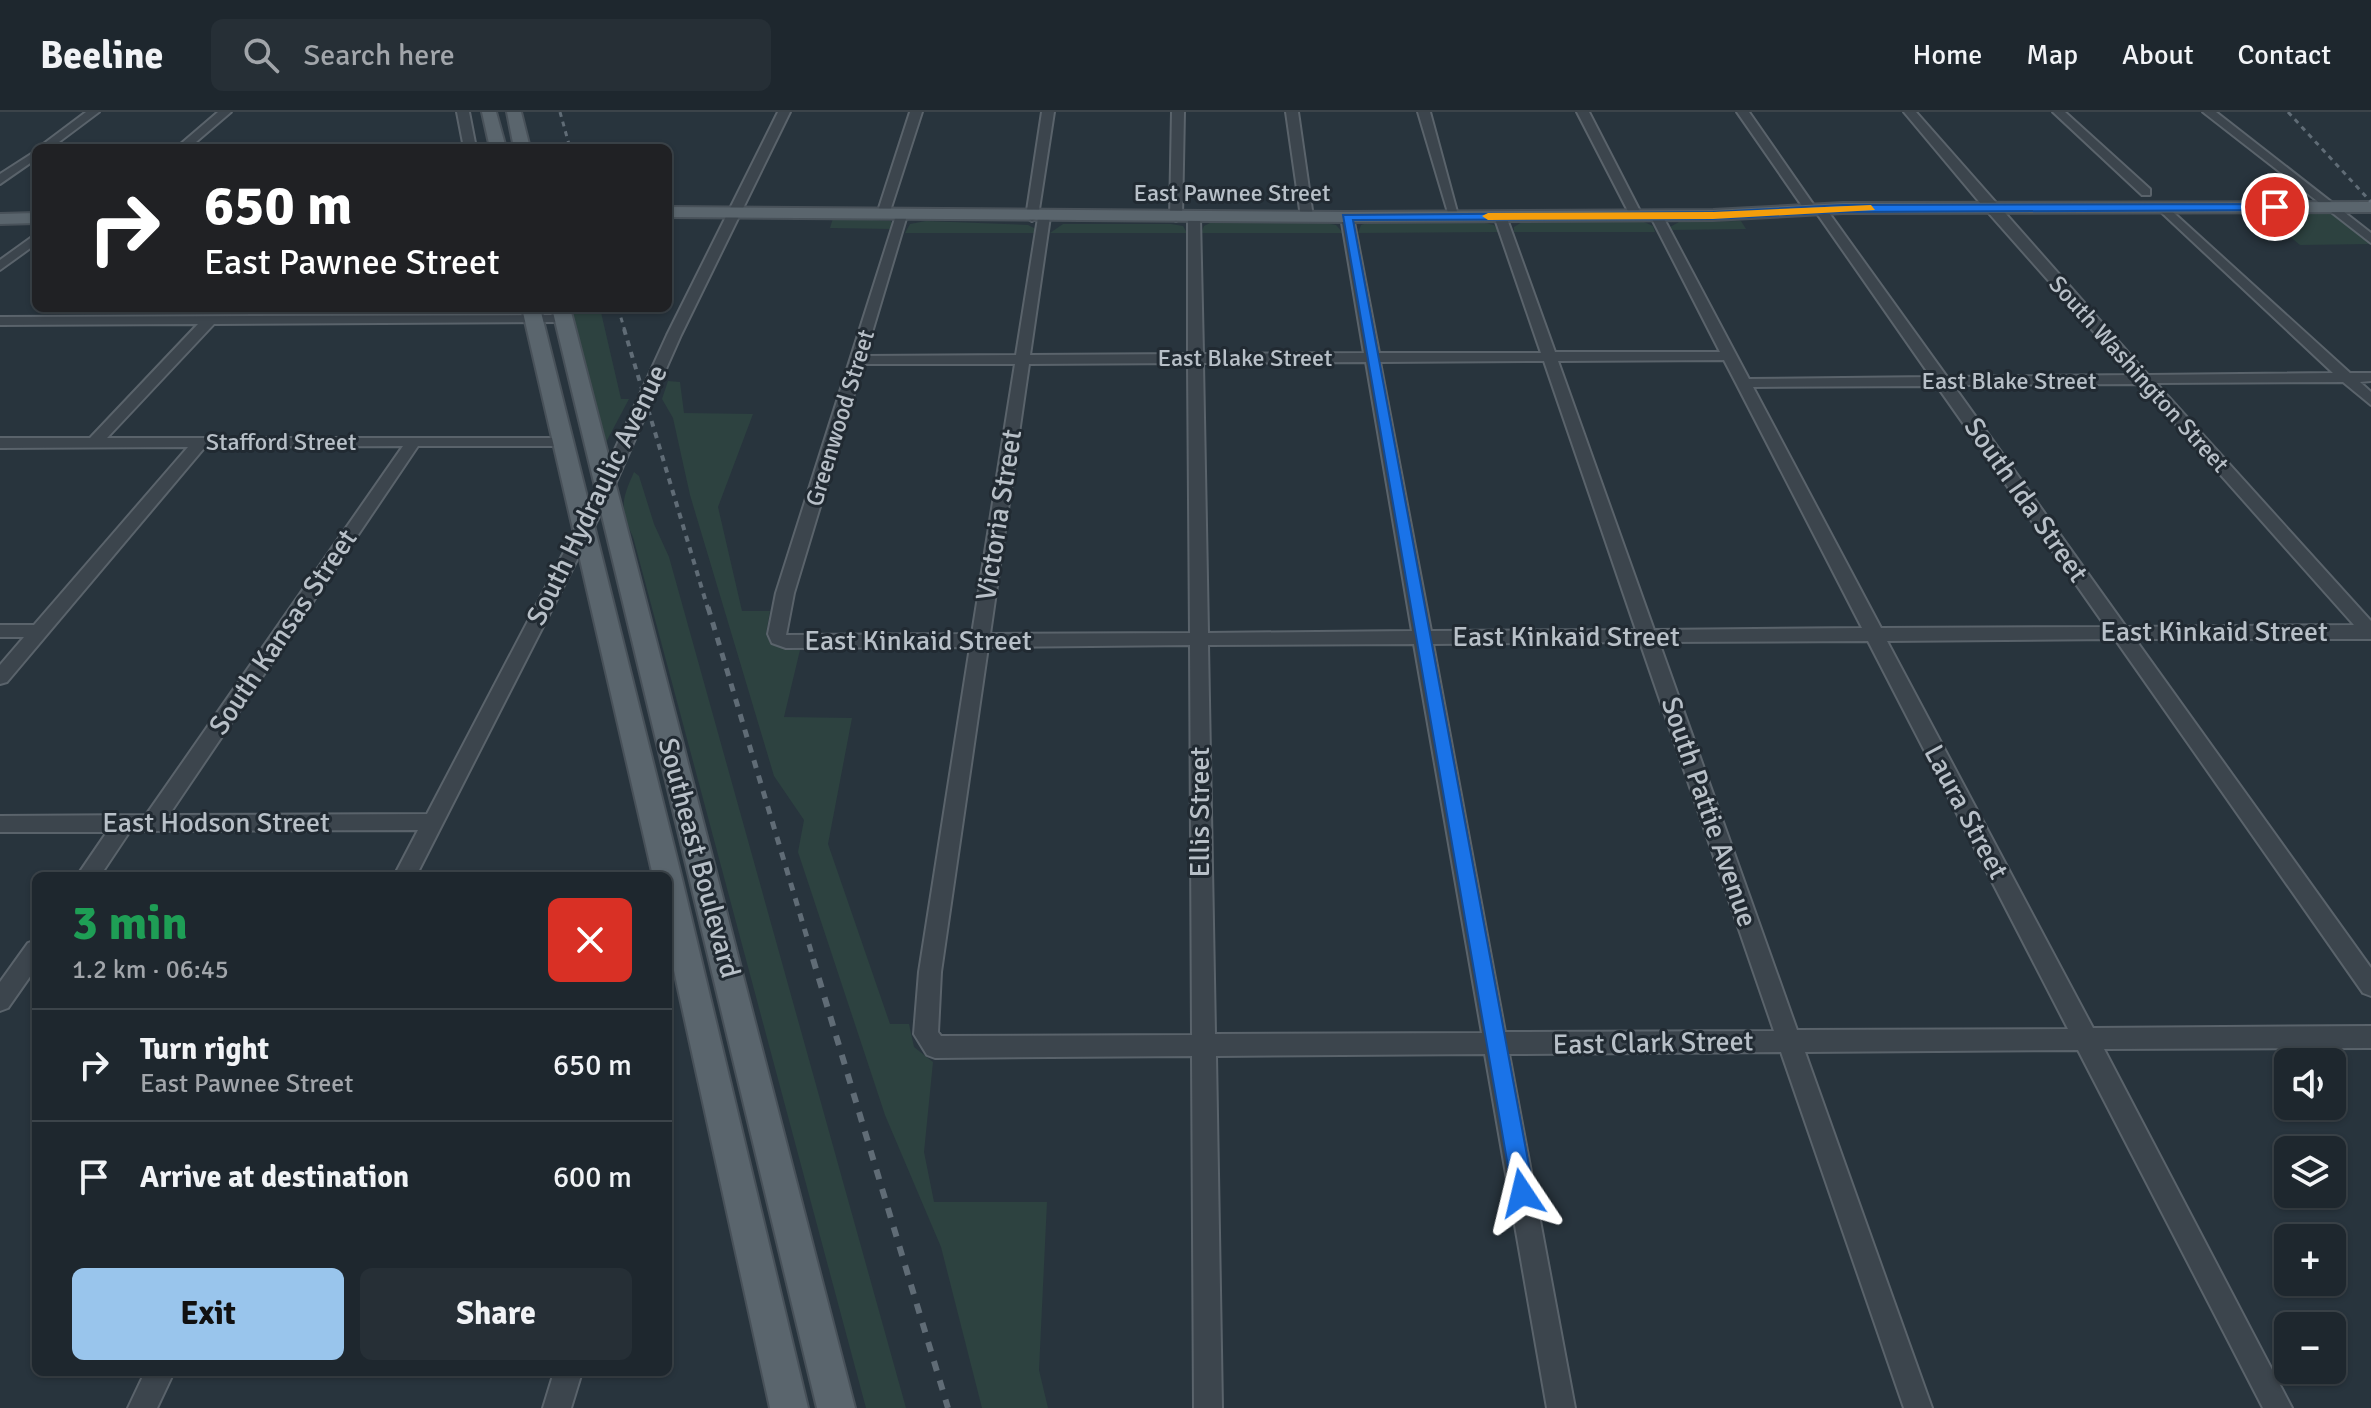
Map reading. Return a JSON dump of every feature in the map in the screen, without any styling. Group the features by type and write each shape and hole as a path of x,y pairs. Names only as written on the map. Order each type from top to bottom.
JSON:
{"main road":[{"path":"489,112 497,144"},
{"path":"514,112 521,144"},
{"name":"East Pawnee Street","path":"672,212 884,211 1038,217 1347,217 1646,215 1990,207 2371,207"},
{"path":"0,211 32,211"},
{"path":"0,219 32,218"},
{"name":"Southeast Boulevard","path":"532,313 667,872"},
{"name":"Southeast Boulevard","path":"562,313 604,491 738,1006 836,1408"},
{"name":"Southeast Boulevard","path":"672,896 789,1408"}],"street":[{"path":"49,144 93,112"},
{"path":"187,144 225,112"},
{"path":"463,112 469,144"},
{"name":"South Hydraulic Avenue","path":"407,872 604,491 734,211 784,112"},
{"path":"884,211 916,112"},
{"name":"Victoria Street","path":"935,1047 926,1034 930,972 1024,359 1048,112"},
{"name":"Ellis Street","path":"1178,112 1195,359 1208,1408"},
{"path":"1292,112 1307,217"},
{"path":"1424,112 1455,216"},
{"name":"Laura Street","path":"1583,112 1729,356 2278,1408"},
{"name":"South Ida Street","path":"1743,112 1942,381 2371,986"},
{"name":"South Washington Street","path":"1910,112 1990,207 2370,632"},
{"path":"2059,112 2146,192"},
{"path":"2209,112 2371,239"},
{"path":"0,180 32,157"},
{"path":"2164,208 2371,400"},
{"name":"Greenwood Street","path":"779,623 902,212"},
{"name":"South Pattie Avenue","path":"1500,216 1918,1408"},
{"path":"1347,217 1561,1408"},
{"path":"0,266 32,241"},
{"path":"0,321 562,313"},
{"path":"94,443 210,320"},
{"name":"East Blake Street","path":"858,360 1729,356"},
{"name":"East Blake Street","path":"1743,383 2371,377"},
{"name":"South Kansas Street","path":"152,823 414,441"},
{"name":"Stafford Street","path":"0,443 561,441"},
{"path":"0,677 201,442"},
{"name":"East Kinkaid Street","path":"779,623 778,639 786,642 2370,632"},
{"path":"0,631 39,631"},
{"name":"East Hodson Street","path":"0,824 431,822"},
{"path":"91,872 125,823"},
{"path":"0,1001 32,956"},
{"name":"East Clark Street","path":"935,1047 2371,1037"},
{"path":"142,1408 158,1376"},
{"path":"557,1408 567,1376"}],"green space":[{"path":"2263,214 2331,214 2371,244 2300,245"},
{"path":"833,218 891,221 893,229 830,228"},
{"path":"926,221 1028,225 1036,229 1036,233 905,233 910,224"},
{"path":"1741,221 1746,229 1671,230 1670,227 1679,222"},
{"path":"1481,222 1494,225 1500,232 1358,233 1361,225 1367,223"},
{"path":"1522,222 1644,222 1653,226 1655,232 1514,232 1514,227"},
{"path":"1210,223 1325,223 1336,225 1343,233 1201,233 1204,226"},
{"path":"1063,224 1171,224 1183,226 1187,233 1050,233"},
{"path":"569,312 601,312 621,399 629,399 604,446"},
{"path":"668,381 680,382 684,413 753,414 718,507 742,611 770,611 766,634 770,642 800,650 784,717 852,718 828,844 890,1024 909,1024 914,1047 933,1062 924,1152 934,1202 1047,1202 1039,1370 1048,1408 982,1408 941,1247 885,1115 798,852 804,820 774,776 690,495 673,418 662,399"},
{"path":"634,472 639,476 654,524 669,557 906,1408 866,1408 626,519 625,498"}],"railway":[{"path":"560,112 569,144"},
{"path":"2288,112 2371,202"},
{"path":"619,312 625,331"},
{"path":"624,329 708,609"},
{"path":"708,607 814,961"},
{"path":"813,959 948,1408"}],"slow traffic":[{"path":"1488,216 1713,215 1871,208"}],"route":[{"path":"1522,1193 1347,217 1713,215 1843,208 2275,207"}]}
